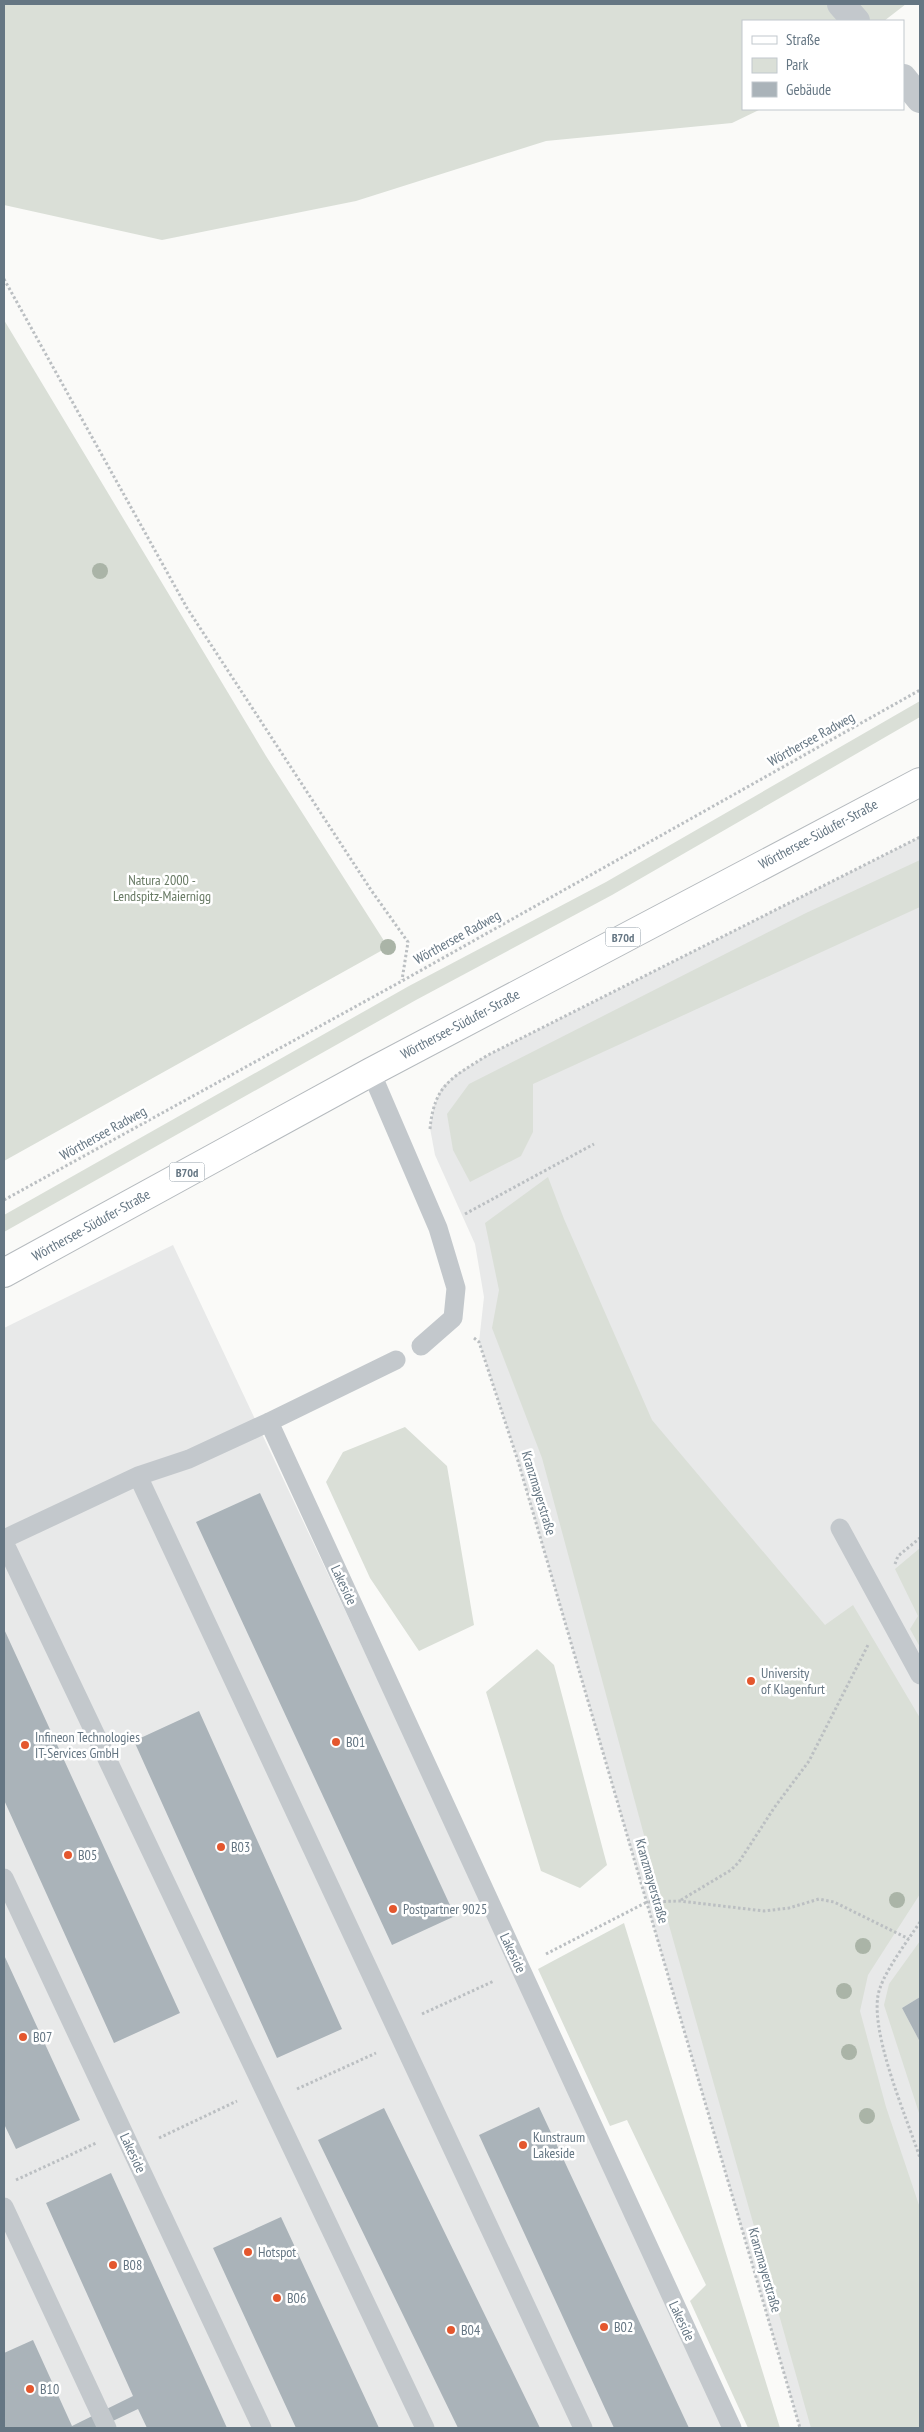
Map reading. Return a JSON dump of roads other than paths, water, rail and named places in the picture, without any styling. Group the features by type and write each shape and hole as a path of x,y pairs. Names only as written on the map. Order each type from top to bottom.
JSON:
{"main road":[{"name":"Wörthersee-Südufer-Straße","path":"4,1273 370,1072 920,782"}],"street":[{"path":"841,4 855,20"},
{"path":"904,79 920,99"}],"lane":[{"path":"370,1072 438,1228 456,1288 453,1318 421,1346"},
{"path":"396,1360 189,1459 138,1476 4,1541 425,2428"},
{"name":"Lakeside","path":"269,1422 732,2428"},
{"path":"138,1476 583,2428"},
{"path":"840,1528 920,1675"},
{"name":"Lakeside","path":"4,1878 262,2428"},
{"path":"4,2207 107,2428"}],"place":[{"name":"University of Klagenfurt","path":"751,1681"},
{"name":"B01","path":"336,1742"},
{"name":"Infineon Technologies IT-Services GmbH","path":"25,1745"},
{"name":"B03","path":"221,1847"},
{"name":"B05","path":"68,1855"},
{"name":"Postpartner 9025","path":"393,1909"},
{"name":"B07","path":"23,2037"},
{"name":"Kunstraum Lakeside","path":"523,2145"},
{"name":"Hotspot","path":"248,2252"},
{"name":"B08","path":"113,2265"},
{"name":"B06","path":"277,2298"},
{"name":"B02","path":"604,2327"},
{"name":"B04","path":"451,2330"},
{"name":"B10","path":"30,2389"}],"park label":[{"name":"Natura 2000 - Lendspitz-Maiernigg","path":"162,888"}]}
